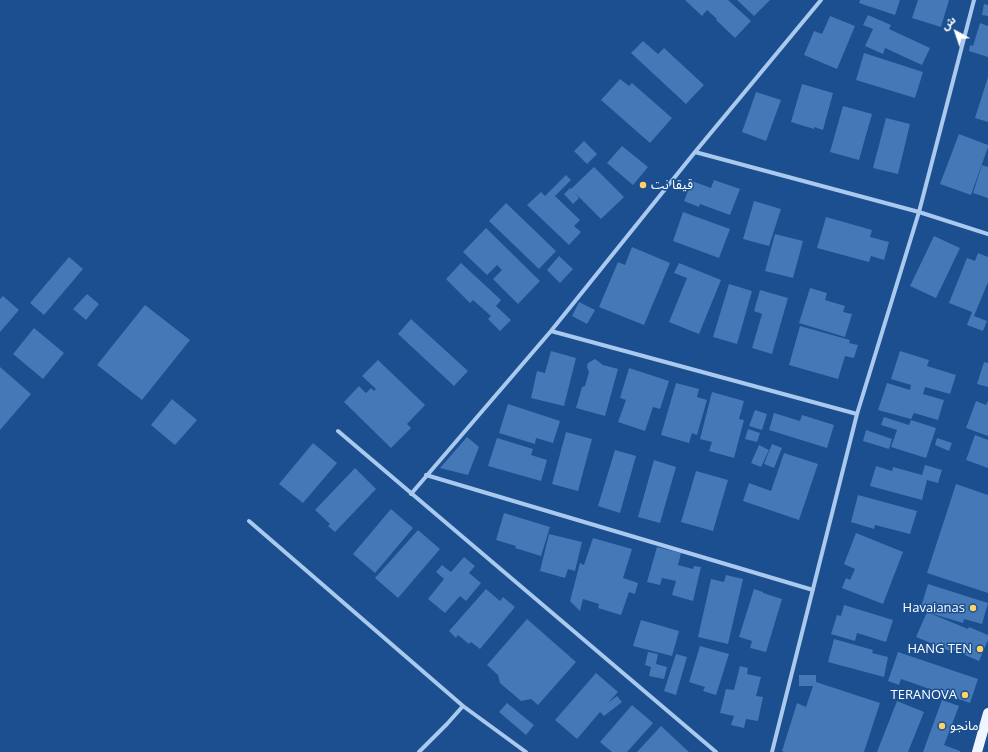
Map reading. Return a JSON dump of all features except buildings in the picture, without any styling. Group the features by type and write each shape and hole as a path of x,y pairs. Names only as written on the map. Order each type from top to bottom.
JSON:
{"main road":[{"path":"977,752 988,713"}],"street":[{"path":"411,494 551,331 695,152 821,0"},
{"path":"772,752 857,414 919,212 974,0"},
{"path":"695,152 919,212 988,234"},
{"path":"551,331 857,414"},
{"path":"338,431 716,752"},
{"path":"426,475 813,590"},
{"path":"249,521 463,706 526,752"},
{"path":"419,752 463,706"}],"place":[{"name":"قيقا نت","path":"643,185"},
{"name":"Havaianas","path":"973,608"},
{"name":"HANG TEN","path":"980,649"},
{"name":"TERANOVA","path":"965,695"},
{"name":"مانجو","path":"942,726"}]}
